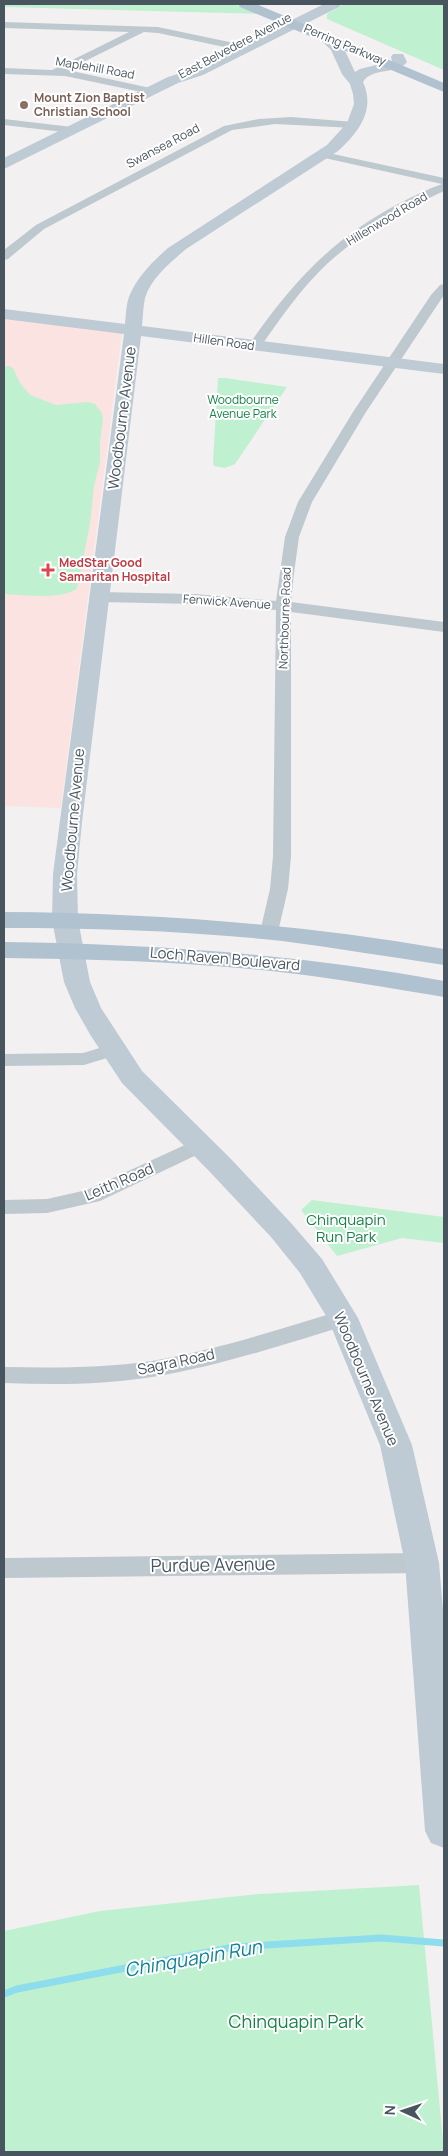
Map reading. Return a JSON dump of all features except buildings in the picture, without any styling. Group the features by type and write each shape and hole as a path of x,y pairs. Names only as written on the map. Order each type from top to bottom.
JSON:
{"main road":[{"name":"Perring Parkway","path":"245,4 296,19 395,61 444,88"},
{"name":"Perring Parkway","path":"272,4 324,36 444,76"},
{"name":"Loch Raven Boulevard","path":"4,920 65,920 196,925 321,937 444,956"},
{"path":"313,968 321,937"},
{"name":"Loch Raven Boulevard","path":"4,950 71,950 168,954 313,968 444,989"}],"street":[{"path":"296,19 317,4"},
{"path":"296,19 334,4"},
{"name":"East Belvedere Avenue","path":"174,80 189,68 296,19"},
{"name":"East Belvedere Avenue","path":"4,164 174,80 198,72 296,19"},
{"path":"4,25 158,30 234,46"},
{"path":"53,73 144,29"},
{"name":"Woodbourne Avenue","path":"324,36 337,46 350,75 356,82 360,108 354,125 338,144 324,154 200,232 160,263 139,293 67,846 65,920 77,982 88,1008 113,1050 132,1077 281,1230 311,1266 343,1318 396,1445 422,1563 444,1832"},
{"path":"356,82 358,76 365,72 395,61"},
{"name":"Maplehill Road","path":"4,72 53,73 92,78 151,91"},
{"name":"Swansea Road","path":"4,256 19,242 40,228 228,128 247,123 274,120 354,125"},
{"path":"4,122 72,130"},
{"path":"324,154 444,181"},
{"name":"Hillenwood Road","path":"254,346 292,294 324,260 362,231 407,205 444,187"},
{"name":"Northbourne Road","path":"269,932 279,889 282,856 284,606 287,562 293,536 305,502 368,399 444,288"},
{"name":"Hillen Road","path":"4,314 444,369"},
{"name":"Fenwick Avenue","path":"99,597 196,599 284,606 444,627"},
{"path":"4,1060 84,1059 113,1050"},
{"name":"Leith Road","path":"4,1207 47,1206 92,1196 200,1145"},
{"name":"Sagra Road","path":"4,1375 87,1375 152,1369 190,1362 343,1318"},
{"name":"Purdue Avenue","path":"4,1568 422,1563"}],"shaded area":[{"name":"MedStar Good Samaritan Hospital","path":"4,318 122,333 61,808 4,806"}],"green space":[{"path":"4,4 233,4 262,14 4,7"},
{"path":"344,4 444,4 444,70 327,19 327,14"},
{"path":"9,366 13,368 20,383 30,395 56,405 87,402 95,404 103,418 100,462 94,486 90,524 77,588 71,592 42,596 4,594 4,367"},
{"name":"Woodbourne Avenue Park","path":"218,378 287,387 235,464 225,468 214,466 213,463"},
{"name":"Chinquapin Run Park","path":"312,1200 444,1217 444,1243 402,1238 337,1256 301,1210"},
{"name":"Chinquapin Park","path":"419,1885 444,2152 4,2152 4,1931 100,1911 259,1894"}],"waterway":[{"name":"Chinquapin Run","path":"4,1994 17,1989 234,1947 381,1938 444,1943"}],"place":[{"name":"Mount Zion Baptist Christian School","path":"24,105"},
{"name":"MedStar Good Samaritan Hospital","path":"48,570"}]}
